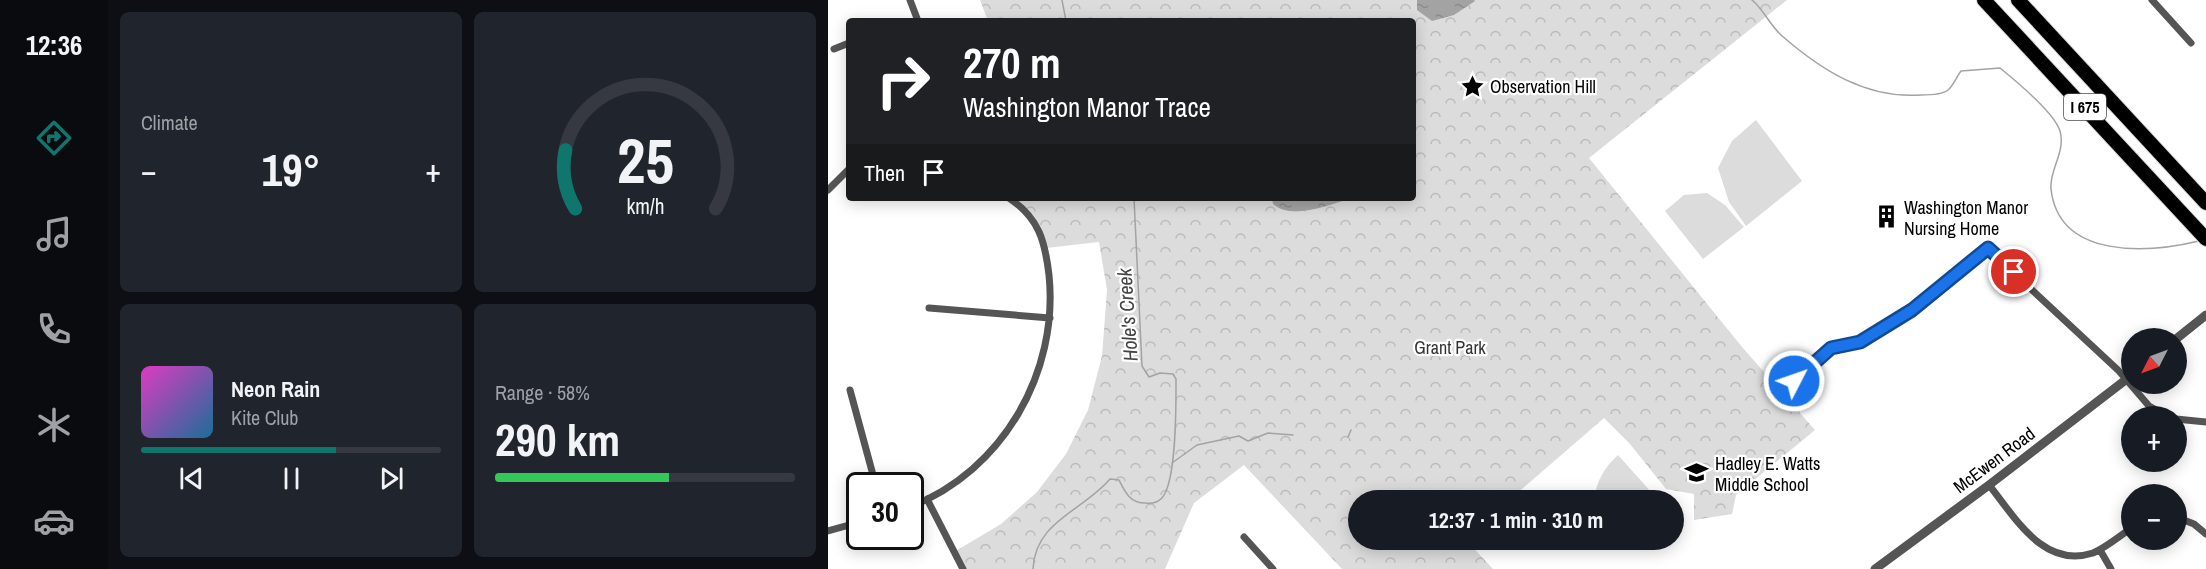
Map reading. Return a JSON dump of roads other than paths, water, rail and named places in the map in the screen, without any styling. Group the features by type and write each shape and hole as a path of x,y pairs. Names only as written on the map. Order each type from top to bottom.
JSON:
{"highway":[{"name":"I 675","path":"1984,0 2206,238"},
{"name":"I 675","path":"2018,0 2206,203"}],"street":[{"path":"910,0 917,18"},
{"path":"2152,0 2191,43"},
{"path":"834,49 846,44"},
{"path":"828,190 846,172"},
{"path":"924,500 974,468 1014,422 1037,375 1050,318 1050,283 1044,240 1030,214 1013,201"},
{"path":"1788,385 1831,348 1860,342 1912,310 1988,248 2121,370"},
{"path":"929,308 1050,318"},
{"path":"2187,330 2206,315"},
{"name":"McEwen Road","path":"1875,569 2121,383"},
{"path":"849,390 872,472"},
{"path":"2187,420 2206,422"},
{"path":"1989,485 2030,537 2042,548 2068,557 2085,556 2100,550 2121,536"},
{"path":"927,499 963,569"},
{"path":"2187,521 2206,534"},
{"path":"828,531 846,526"},
{"path":"1244,537 1270,568"},
{"path":"2100,550 2111,569"}],"water":[{"path":"1417,0 1475,1 1454,15 1432,21 1417,10"},
{"path":"1272,201 1343,201 1301,211 1281,209 1273,204"}],"waterway":[{"name":"Hole's Creek","path":"1062,0 1065,18"},
{"name":"Hole's Creek","path":"1752,0 1781,35 1796,48 1845,80 1863,87 1901,95 1939,94 1950,88 1961,71 2000,68 2043,106 2060,131 2061,146 2052,175 2051,189 2058,212 2070,229 2088,240 2132,249 2156,248 2199,241"},
{"name":"Hole's Creek","path":"1033,569 1042,539 1051,528 1110,479 1119,480 1123,489 1135,501 1152,503 1162,498 1171,476 1175,441 1176,379 1173,374 1160,373 1149,377 1142,366 1134,201"},
{"path":"1348,437 1351,430"},
{"path":"1172,463 1197,445 1239,436 1248,441 1268,433 1293,435"}],"place":[{"name":"Observation Hill","path":"1472,86"},
{"name":"Washington Manor Nursing Home","path":"1886,217"},
{"name":"Hadley E. Watts Middle School","path":"1697,473"}],"park label":[{"name":"Grant Park","path":"1450,347"}]}
